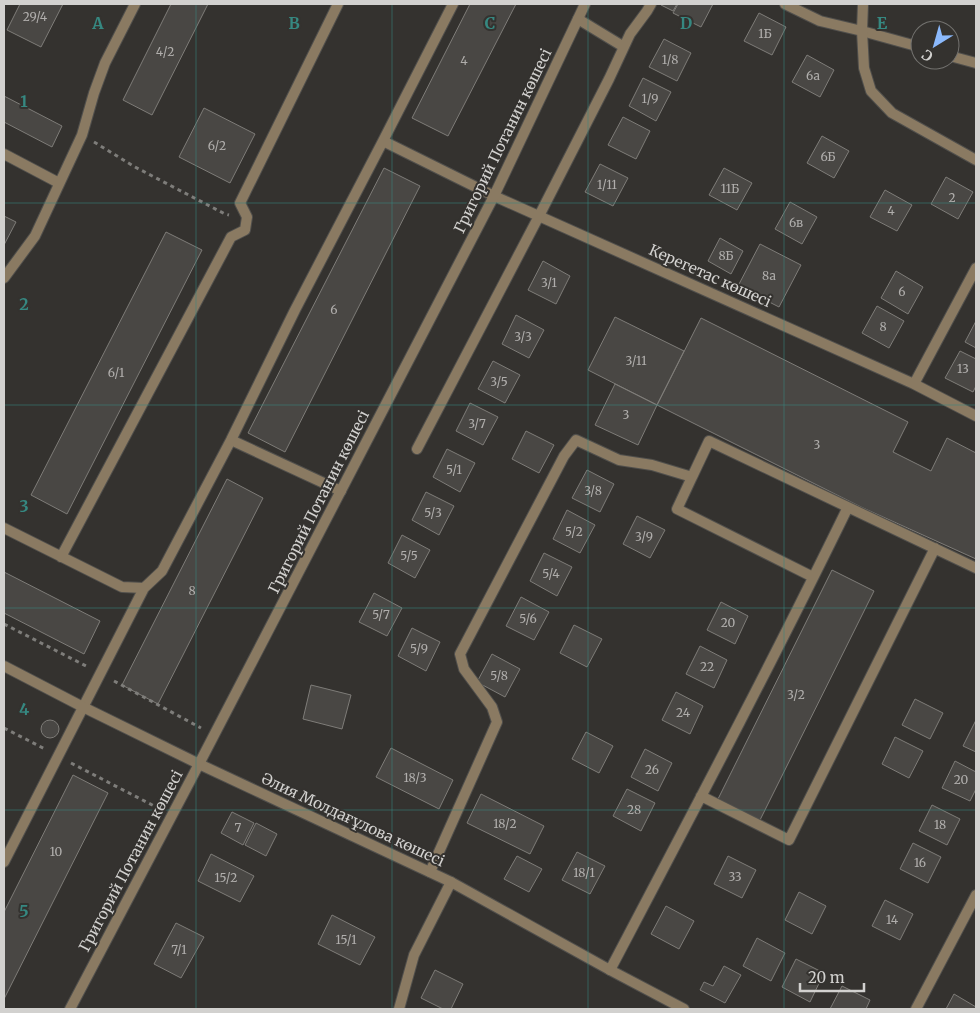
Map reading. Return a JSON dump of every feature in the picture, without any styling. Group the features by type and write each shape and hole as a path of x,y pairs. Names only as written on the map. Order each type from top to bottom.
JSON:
{"street":[{"path":"4,276 35,236 82,135 105,63 135,4"},
{"path":"61,557 231,236 245,230 247,217 240,203 338,4"},
{"path":"4,862 144,588 162,571 231,440 295,310 453,4"},
{"name":"Григорий Потанин көшесі","path":"70,1009 342,491 494,196 586,4"},
{"path":"417,448 540,216 630,34 651,4"},
{"path":"785,4 820,21 910,44"},
{"path":"863,4 864,68 871,91 892,113 976,160"},
{"path":"578,19 624,47"},
{"path":"960,59 976,63"},
{"name":"Керегетас көшесі","path":"383,141 494,196 914,384 976,416"},
{"path":"4,154 60,182"},
{"path":"914,384 976,268"},
{"path":"231,440 342,491"},
{"path":"430,872 497,722 492,707 464,669 460,654 564,456 576,440 619,460 652,465 692,477"},
{"path":"814,577 677,509 709,441 976,568"},
{"path":"610,970 814,577 848,507"},
{"path":"4,528 122,588 144,588"},
{"path":"701,796 789,840 935,548"},
{"name":"Әлия Молдағұлова көшесі","path":"4,666 199,764 451,882 684,1009"},
{"path":"399,1009 414,955 451,882"},
{"path":"916,1009 976,895"}],"path":[{"path":"82,135 135,167 225,214 247,217"},
{"path":"4,728 172,816"}],"building":[{"path":"20,4 63,4 41,47 7,30"},
{"path":"171,4 208,4 152,115 123,100"},
{"path":"470,4 516,4 448,136 412,118"},
{"path":"661,4 677,4 673,11"},
{"path":"678,4 713,4 701,27 673,13"},
{"path":"759,13 786,27 772,55 744,41"},
{"path":"664,39 691,53 677,81 649,67"},
{"path":"807,55 834,70 820,97 792,82"},
{"path":"643,78 671,92 656,121 629,106"},
{"path":"4,96 62,126 52,147 4,122"},
{"path":"204,108 255,134 230,183 179,157"},
{"path":"623,117 650,131 636,159 608,145"},
{"path":"822,136 849,151 834,178 807,163"},
{"path":"600,164 628,178 613,206 585,192"},
{"path":"384,168 420,186 285,452 248,433"},
{"path":"724,168 752,183 737,210 709,195"},
{"path":"946,177 973,192 958,219 931,204"},
{"path":"885,190 912,205 897,231 870,217"},
{"path":"790,202 817,217 802,244 775,229"},
{"path":"4,216 16,222 4,245"},
{"path":"166,232 202,250 67,514 31,495"},
{"path":"720,238 743,251 731,274 708,261"},
{"path":"760,244 801,265 779,307 738,286"},
{"path":"543,261 570,276 556,304 528,290"},
{"path":"896,271 923,287 908,314 881,298"},
{"path":"877,306 904,321 889,348 862,333"},
{"path":"516,315 544,330 529,358 502,344"},
{"path":"615,317 684,351 657,405 588,370"},
{"path":"701,318 908,422 893,452 931,471 947,438 976,453 976,559 861,507 657,405"},
{"path":"976,321 976,348 965,342"},
{"path":"960,351 976,359 976,386 973,392 945,378"},
{"path":"493,361 520,375 505,403 478,389"},
{"path":"615,384 657,405 638,445 595,425"},
{"path":"470,403 498,417 483,445 456,431"},
{"path":"526,431 554,445 539,473 512,459"},
{"path":"447,449 475,463 460,492 433,477"},
{"path":"587,470 614,484 600,512 572,498"},
{"path":"227,479 263,498 158,704 122,685"},
{"path":"426,492 454,506 439,535 412,520"},
{"path":"567,510 595,525 580,553 553,539"},
{"path":"637,516 665,530 650,558 623,544"},
{"path":"402,535 430,550 415,578 388,563"},
{"path":"544,553 572,567 557,596 530,581"},
{"path":"832,570 874,591 760,820 718,799"},
{"path":"4,572 100,621 84,654 4,613"},
{"path":"374,593 402,608 387,636 359,622"},
{"path":"521,597 549,612 534,640 506,626"},
{"path":"721,602 748,616 735,644 707,630"},
{"path":"574,625 602,639 587,667 560,653"},
{"path":"412,628 440,642 426,671 398,656"},
{"path":"700,646 727,660 714,688 686,674"},
{"path":"492,654 520,669 505,697 477,682"},
{"path":"311,685 351,695 342,729 303,719"},
{"path":"676,692 703,706 690,734 662,720"},
{"path":"915,699 943,713 930,739 902,725"},
{"path":"50,720 58,725 59,729 54,737 50,738 42,733 41,729 46,721"},
{"path":"976,720 976,752 963,746"},
{"path":"586,732 613,746 599,773 572,759"},
{"path":"895,737 923,751 909,778 882,764"},
{"path":"391,748 453,780 439,809 376,777"},
{"path":"645,749 672,763 658,791 631,777"},
{"path":"955,761 976,772 976,789 970,801 942,788"},
{"path":"73,775 108,793 4,999 4,912"},
{"path":"627,789 655,803 641,831 613,816"},
{"path":"481,794 544,826 530,854 467,823"},
{"path":"932,805 960,819 947,845 919,831"},
{"path":"232,812 254,823 243,845 221,833"},
{"path":"256,823 277,834 266,856 245,845"},
{"path":"913,843 941,857 928,883 900,869"},
{"path":"577,852 605,866 590,894 562,880"},
{"path":"211,854 254,876 240,902 198,881"},
{"path":"517,856 542,869 529,892 504,879"},
{"path":"728,856 756,870 742,898 714,884"},
{"path":"799,892 826,906 812,934 785,920"},
{"path":"885,900 913,914 900,940 872,926"},
{"path":"666,906 694,921 679,949 651,934"},
{"path":"332,915 375,937 360,965 318,944"},
{"path":"176,923 204,937 181,978 154,964"},
{"path":"757,938 785,953 771,981 743,966"},
{"path":"796,959 824,973 810,1002 782,987"},
{"path":"724,966 741,975 725,1003 700,990 704,982 713,986"},
{"path":"435,970 463,984 451,1009 443,1009 421,998"},
{"path":"842,986 870,1000 866,1009 830,1009"},
{"path":"954,994 976,1007 976,1009 946,1009"}]}
